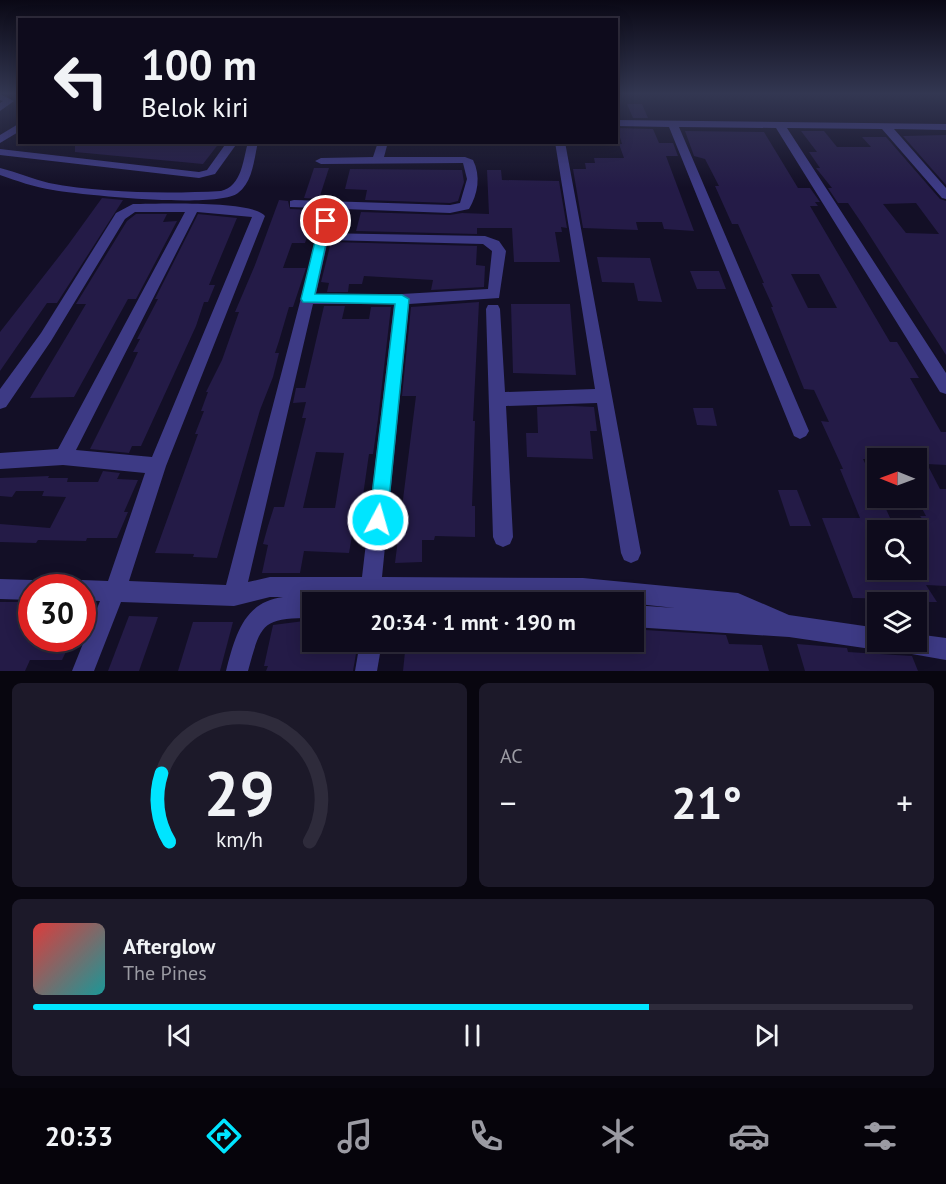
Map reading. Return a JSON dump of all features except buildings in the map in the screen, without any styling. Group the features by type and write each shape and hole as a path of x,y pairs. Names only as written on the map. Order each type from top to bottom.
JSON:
{"street":[{"path":"674,125 800,431"},
{"path":"780,125 946,387"},
{"path":"826,125 946,127"},
{"path":"0,140 18,127"},
{"path":"886,127 946,195"},
{"path":"0,152 199,175 211,172 232,144"},
{"path":"0,171 54,188 199,196 224,195 240,185 252,144"},
{"path":"378,160 382,144"},
{"path":"560,144 631,553"},
{"path":"294,204 450,209 465,206 470,197 472,170 469,162 321,160"},
{"path":"0,402 45,337 120,216 133,208 193,208 253,212 259,216 157,466 115,591 83,671"},
{"path":"63,457 193,208"},
{"path":"234,596 325,228 485,240 494,244 499,251 494,294 402,299 308,299"},
{"path":"370,587 402,299"},
{"path":"494,309 502,537"},
{"path":"498,399 603,396"},
{"path":"0,461 63,457 157,466"},
{"path":"96,590 234,596 270,587 370,587 489,592"},
{"path":"0,590 18,590"},
{"path":"644,599 738,604 789,626"},
{"path":"237,671 248,633 260,614 284,606 302,607"},
{"path":"644,617 789,626 867,637"},
{"path":"927,646 946,649"},
{"path":"366,671 369,652"}],"route":[{"path":"326,221 308,299 402,299 378,520"}]}
